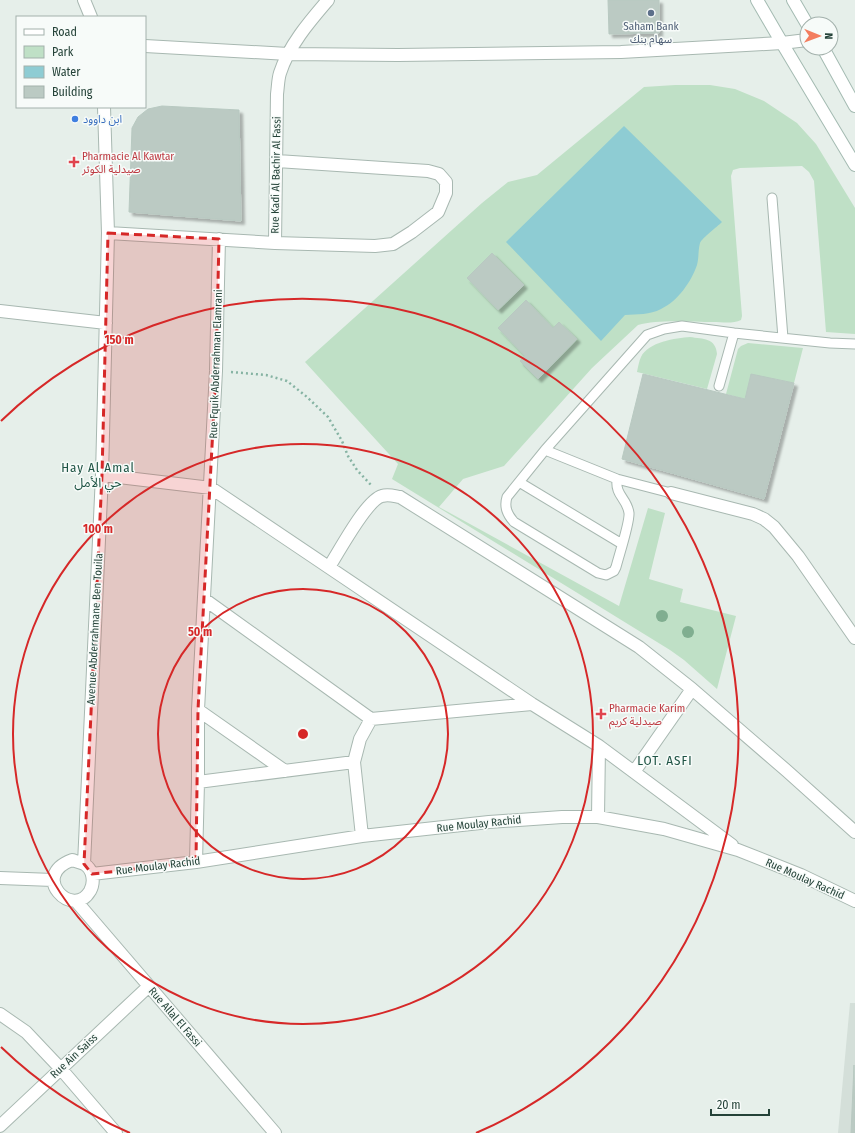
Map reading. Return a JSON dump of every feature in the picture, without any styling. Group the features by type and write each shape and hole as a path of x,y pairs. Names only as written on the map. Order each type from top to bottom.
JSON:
{"street":[{"path":"84,0 91,16"},
{"name":"Rue Kadi Al Bachir Al Fassi","path":"108,233 275,243 277,94 280,73 288,54 306,25 328,0"},
{"path":"757,0 855,165"},
{"path":"793,0 802,16"},
{"path":"146,46 288,54 398,55 621,52 799,41"},
{"path":"827,56 855,106"},
{"name":"Avenue Abderrahmane Ben Touila","path":"84,864 102,475 108,233 104,108"},
{"path":"275,243 374,246 393,244 412,232 438,212 446,193 446,182 439,174 428,171 277,161"},
{"name":"Rue Fquik Abderrahman Elamrani","path":"196,862 198,710 211,488 220,239"},
{"path":"0,311 106,323"},
{"path":"102,475 211,488 532,704 599,746 738,850"},
{"path":"671,493 753,514 769,523 798,556 855,638"},
{"path":"329,567 368,506 381,496 391,495 400,497 639,647 787,771 855,832"},
{"path":"204,599 371,719 532,704"},
{"path":"634,772 692,690"},
{"path":"198,710 285,771"},
{"path":"362,836 354,762 360,739 371,719"},
{"path":"598,817 599,746"},
{"path":"198,782 354,762"},
{"name":"Rue Moulay Rachid","path":"92,874 196,862 362,836 488,822 562,817 598,817 664,829 738,850 801,875 855,901"},
{"path":"72,860 84,864 92,874 92,888 82,899 76,901 62,898 58,893 53,880 59,867 72,860"},
{"path":"0,878 53,880"},
{"name":"Rue Allal El Fassi","path":"76,901 275,1133"},
{"name":"Rue Ain Saiss","path":"0,1126 149,986"},
{"path":"0,1014 26,1032 61,1069 116,1133"}],"lane":[{"path":"772,198 783,338"},
{"path":"617,479 617,490 628,507 629,517 614,571 606,575 598,573 514,522 509,516 505,503 507,497 545,450 647,335 664,329 682,326 830,343 855,344"},
{"path":"719,386 734,333"},
{"path":"545,450 617,479 671,493"},
{"path":"519,482 622,544"}],"path":[{"path":"216,371 266,375 287,381 328,417 357,470 381,496"}],"highlighted area":[{"path":"108,233 219,239 216,371 198,710 196,862 92,874 84,864 102,475"}],"shaded area":[{"path":"850,1003 855,1003 855,1133 838,1133"}],"green space":[{"path":"710,85 735,89 764,101 797,123 816,144 855,208 855,334 826,332 814,181 809,172 802,166 740,168 733,170 731,176 742,316 741,320 735,322 665,321 638,325 592,368 504,466 463,479 439,507 619,606 648,508 665,513 649,579 683,589 680,602 736,616 717,689 684,660 670,650 392,479 398,464 305,362 482,203 508,182 537,175 644,87"},
{"path":"690,337 708,340 716,349 717,354 707,389 637,372 641,357 656,344 677,338"},
{"path":"748,343 803,348 794,383 774,379 745,399 726,394 738,349"}],"water":[{"path":"624,126 722,222 701,241 698,262 694,271 683,290 673,301 657,311 643,314 625,315 601,341 506,242"}],"building":[{"path":"608,0 659,0 659,33 609,34"},
{"path":"162,106 239,110 241,221 129,212 132,128 138,117 148,109"},
{"path":"492,253 524,285 498,310 467,278"},
{"path":"526,300 553,328 559,322 577,339 538,379 520,361 525,356 498,328"},
{"path":"643,374 745,399 751,374 794,383 764,499 622,459"},
{"path":"854,1065 855,1133 851,1133"}],"place":[{"name":"Saham Bank سهام بنك","path":"651,13"},
{"name":"ابن داوود","path":"75,119"},
{"name":"Pharmacie Al Kawtar صيدلية الكوثر","path":"74,162"},
{"name":"Pharmacie Karim صيدلية كريم","path":"601,714"}],"district":[{"name":"Hay Al Amal حي الأمل","path":"98,474"},
{"name":"LOT. ASFI","path":"665,760"}]}
